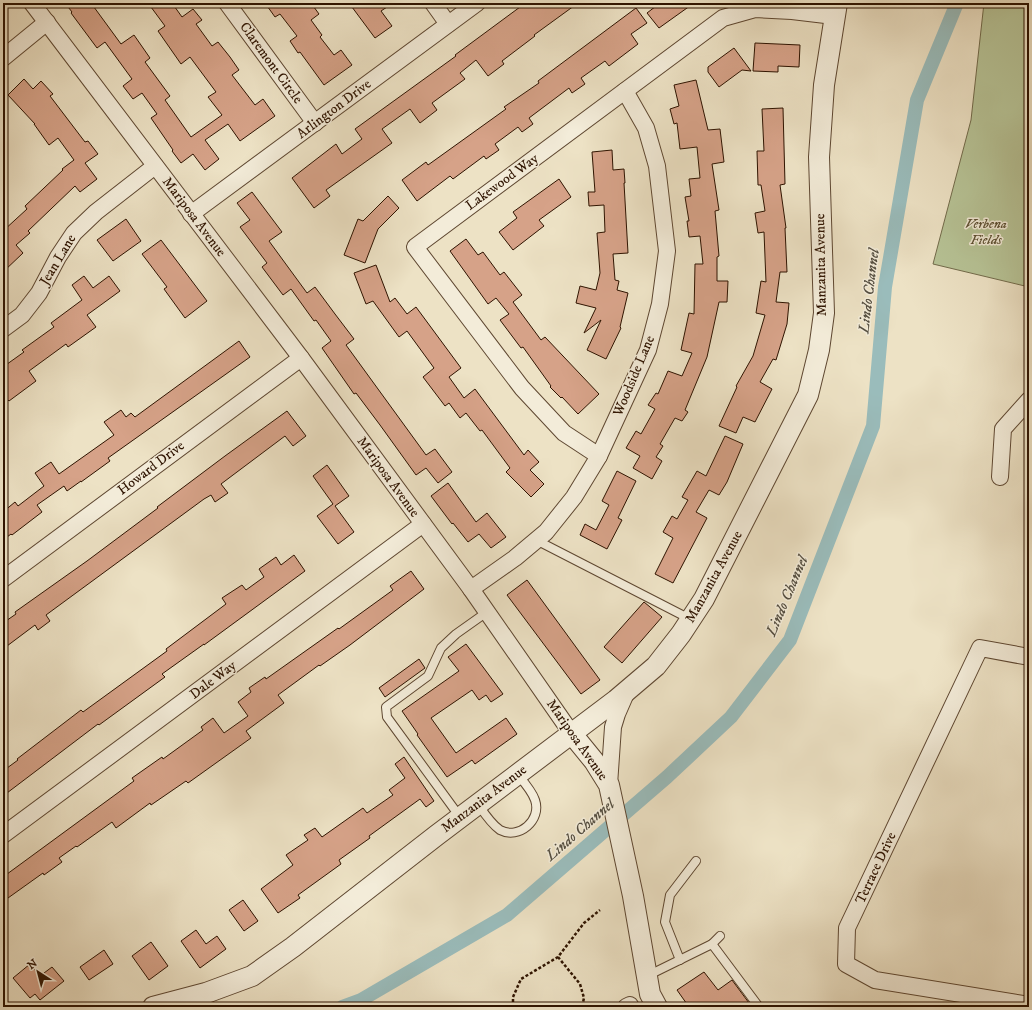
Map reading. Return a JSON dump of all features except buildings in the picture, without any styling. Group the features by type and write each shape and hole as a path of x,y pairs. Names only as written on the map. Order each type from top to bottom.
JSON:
{"street":[{"name":"Mariposa Avenue","path":"32,3 301,358 487,612 572,734 594,761 609,785 633,896 651,992"},
{"name":"Claremont Circle","path":"227,3 315,123"},
{"path":"433,3 448,24"},
{"name":"Arlington Drive","path":"192,214 477,3"},
{"name":"Lakewood Way","path":"599,456 564,433 522,388 415,246 722,18 755,9 792,11 836,10"},
{"name":"Manzanita Avenue","path":"153,1007 206,994 252,976 293,947 478,804 572,734 656,666 681,634 708,592 808,395 819,350 824,313 819,157 824,85 836,10"},
{"path":"3,58 47,22"},
{"name":"Woodside Lane","path":"471,590 515,558 546,532 574,497 599,456 648,350 660,304 667,251 657,166 646,128 625,91"},
{"name":"Jean Lane","path":"3,329 22,315 39,293 58,257 74,233 96,212 155,166"},
{"name":"Howard Drive","path":"3,579 301,358"},
{"path":"1000,477 1003,429 1029,400"},
{"name":"Dale Way","path":"3,835 423,524"},
{"name":"Terrace Drive","path":"1029,657 980,648 847,928 846,964 875,980 1029,1006"},
{"path":"609,785 613,727 627,690"}],"lane":[{"path":"536,540 691,619"},
{"path":"460,818 387,717 386,707 428,676 441,648 456,634 487,612"},
{"path":"478,804 494,825 501,830 517,832 531,824 535,817 536,801 518,774"},
{"path":"680,960 666,922 670,895 696,861"},
{"path":"651,992 680,960 712,944 720,936"},
{"path":"712,944 759,1007"}],"path":[{"path":"513,1007 513,997 521,979 558,957 584,923 600,910"},
{"path":"558,957 580,984 584,998 582,1007"}],"green space":[{"name":"Verbena Fields","path":"984,3 1029,3 1029,287 933,264 971,120"}],"waterway":[{"name":"Lindo Channel","path":"342,1007 361,1000 507,915 667,777 731,717 790,640 873,426 885,287 917,100 957,3"}]}
